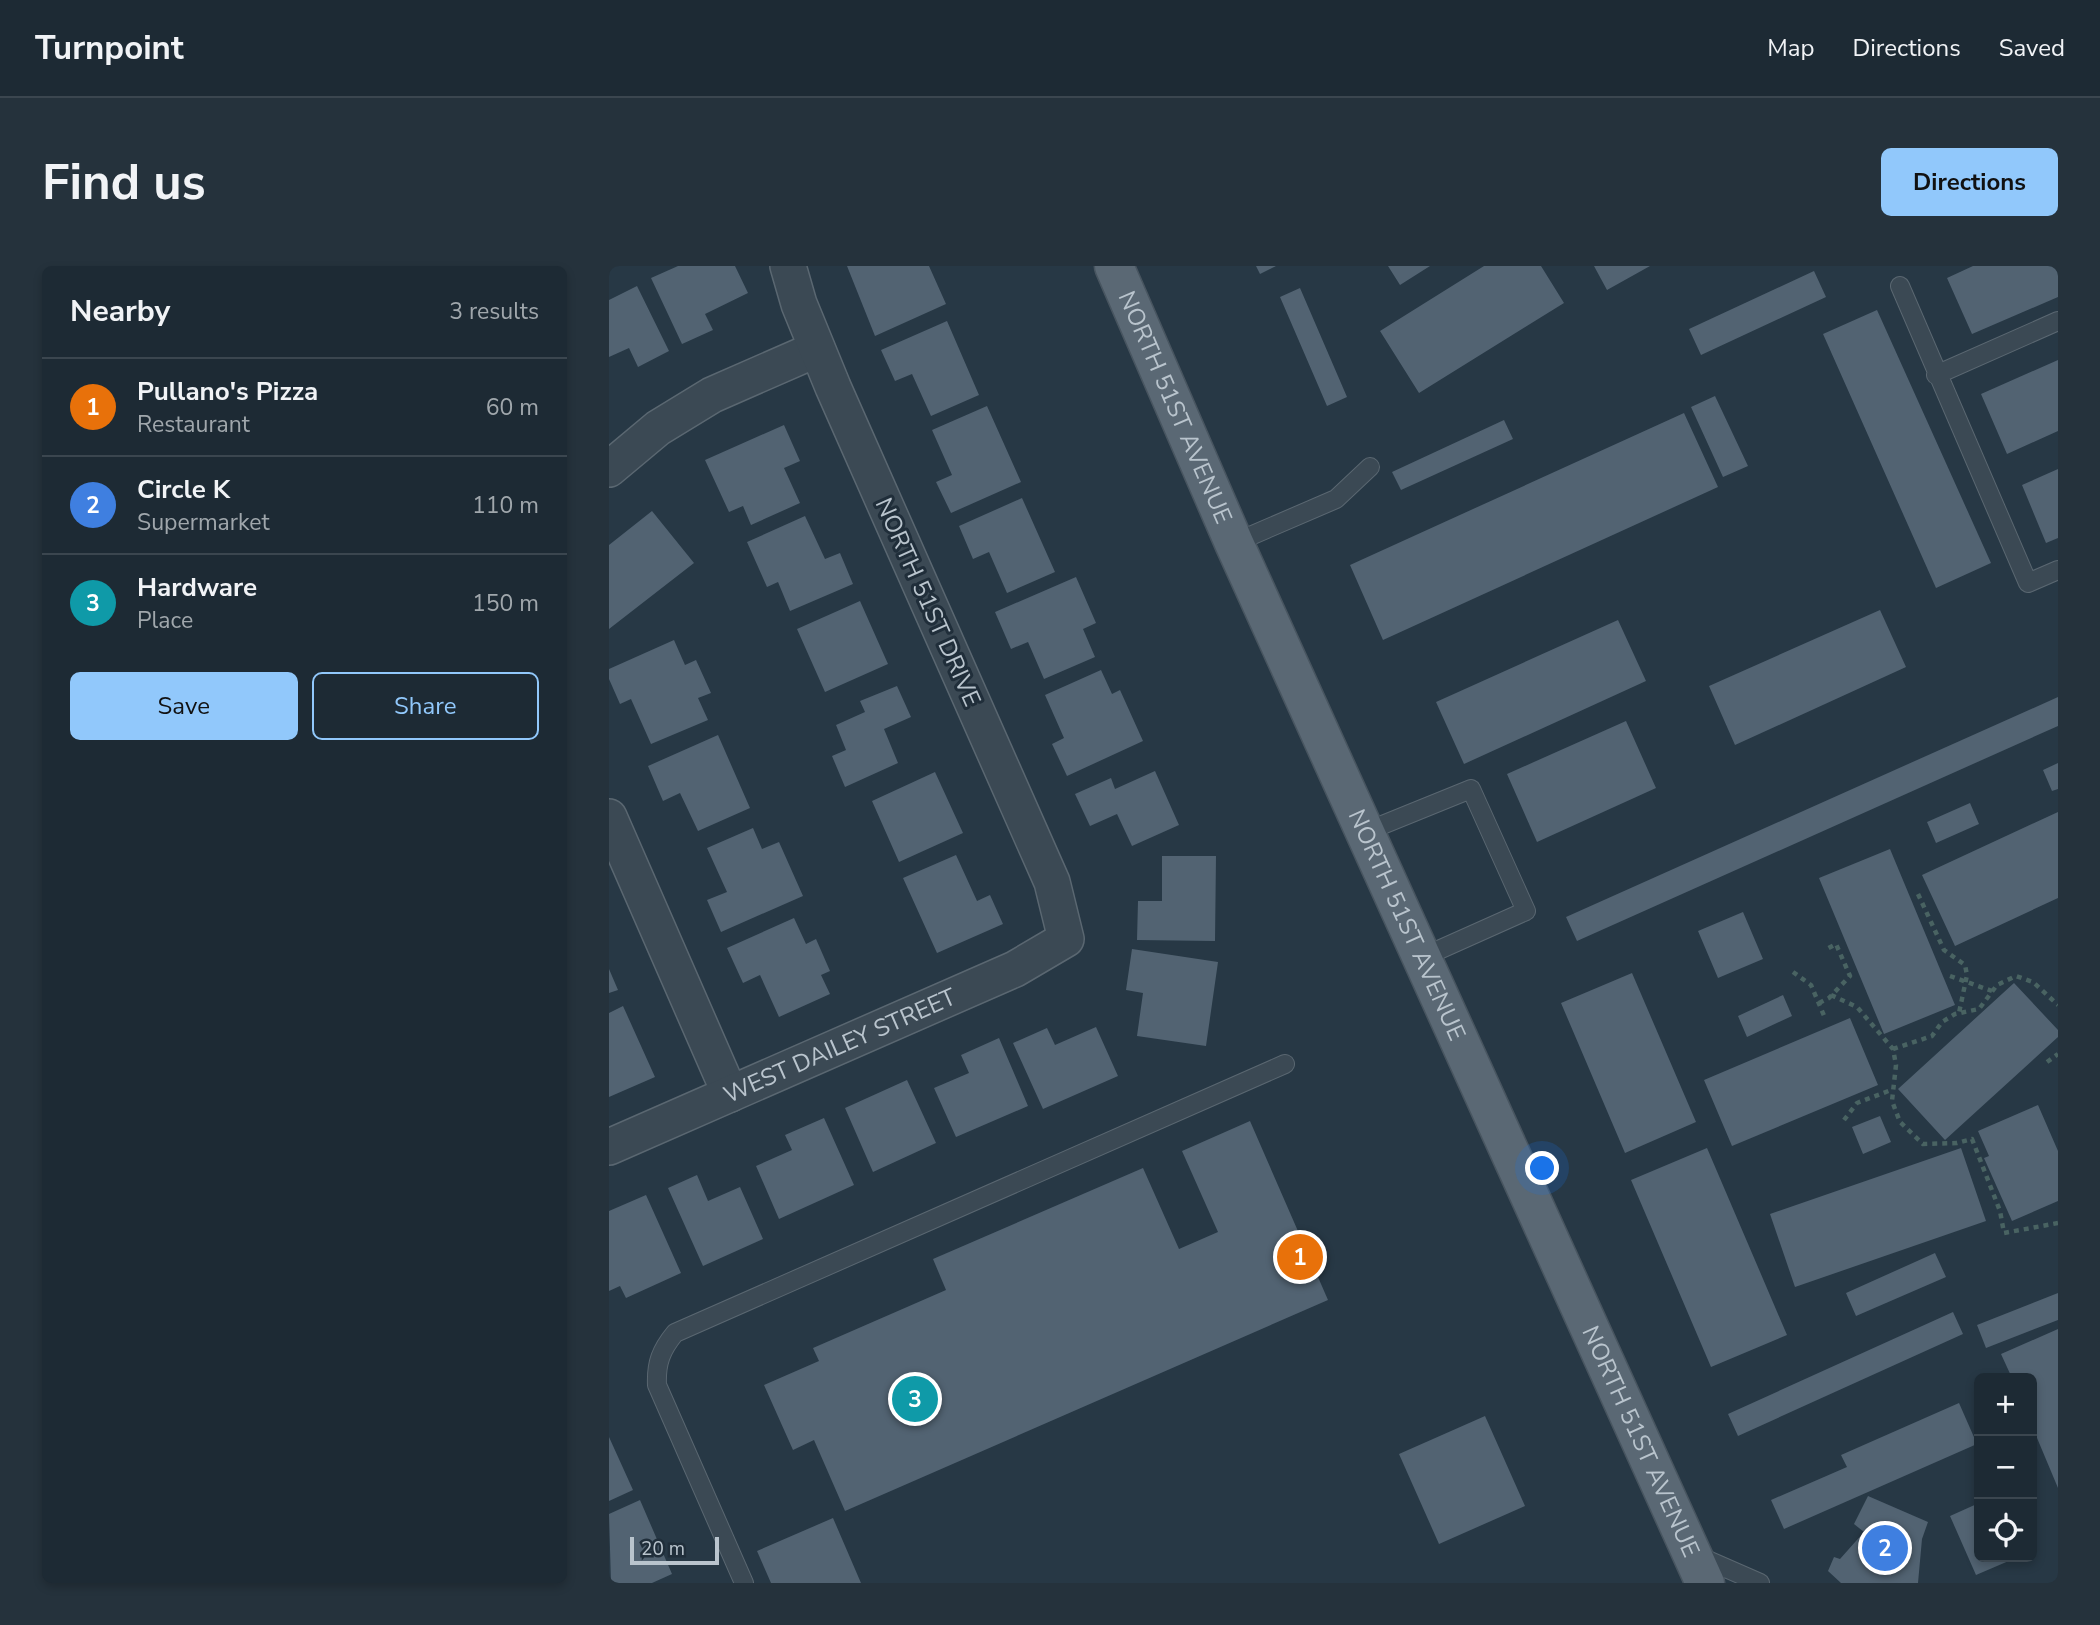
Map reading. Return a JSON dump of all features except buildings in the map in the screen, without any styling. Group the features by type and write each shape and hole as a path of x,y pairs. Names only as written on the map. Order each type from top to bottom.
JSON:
{"main road":[{"name":"NORTH 51ST AVENUE","path":"1114,266 1234,543 1698,1568"}],"street":[{"name":"NORTH 51ST DRIVE","path":"788,266 817,348 1052,882 1066,939"},
{"path":"609,469 658,428 712,395 817,348"},
{"path":"609,817 730,1094"},
{"name":"WEST DAILEY STREET","path":"609,1147 1015,969 1066,939"}],"lane":[{"path":"1900,286 1936,375 2028,583 2058,570"},
{"path":"1936,375 2058,321"},
{"path":"1234,543 1336,499 1370,467"},
{"path":"1366,832 1471,789 1525,911 1423,957"},
{"path":"744,1583 657,1385 656,1367 663,1348 675,1333 1286,1064"},
{"path":"1698,1568 1760,1583"}],"path":[{"path":"1918,894 1944,950 1965,965 1959,1013"},
{"path":"1819,1003 1850,976 1836,944 1825,950"},
{"path":"1793,972 1811,985 1825,1018"},
{"path":"1950,976 1992,990"},
{"path":"1893,1049 1932,1036 1942,1023 1959,1013 1979,1009 1992,990 2016,976 2033,982 2058,1005"},
{"path":"1831,995 1857,1007 1893,1049 1896,1065 1891,1090 1900,1122 1923,1144 1957,1143 1972,1139 2000,1211 2004,1233 2058,1223"},
{"path":"2047,1062 2058,1054"},
{"path":"1844,1120 1857,1103 1891,1090"}],"place":[{"name":"Pullano's Pizza","path":"1300,1257"},
{"name":"Hardware","path":"915,1399"},
{"name":"Circle K","path":"1885,1548"}]}
